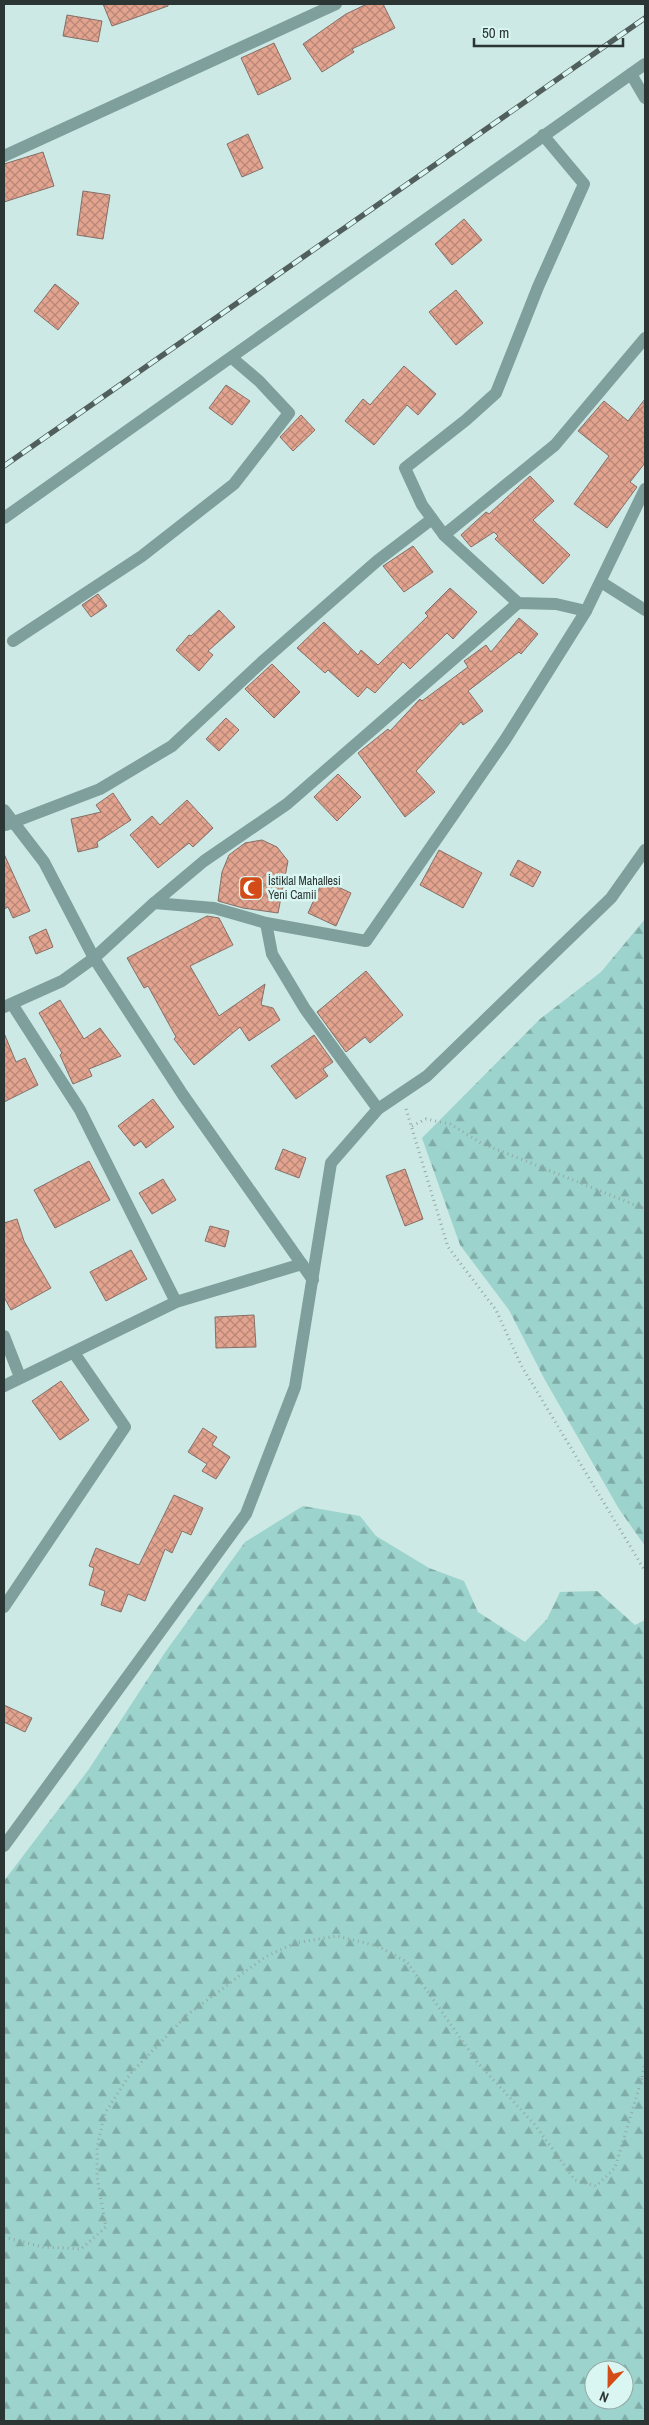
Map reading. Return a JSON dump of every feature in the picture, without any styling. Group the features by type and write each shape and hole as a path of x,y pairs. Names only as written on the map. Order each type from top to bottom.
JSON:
{"street":[{"path":"4,156 336,4"},
{"path":"4,518 645,64"},
{"path":"631,74 645,98"},
{"path":"543,135 584,184 538,287 496,393 466,420 405,468 422,505 444,535 518,603 556,604 586,611"},
{"path":"444,535 555,444 645,338"},
{"path":"12,641 142,556 234,484 288,413 259,381 232,358"},
{"path":"154,903 214,908 266,923 366,941 505,740 586,611 645,489"},
{"path":"8,824 100,789 172,746 263,662 370,568 432,519"},
{"path":"601,582 645,610"},
{"path":"176,1302 80,1110 8,1006 62,981 94,958 154,903 204,861 287,804 518,603"},
{"path":"4,810 8,824 44,862 94,958 183,1095 313,1280"},
{"path":"4,1846 246,1514 296,1387 330,1163 378,1109 428,1076 611,898 645,850"},
{"path":"266,923 272,954 300,1001 378,1109"},
{"path":"4,1386 176,1302 302,1264"},
{"path":"4,1336 20,1377"},
{"path":"4,1607 125,1427 74,1353"}],"path":[{"path":"401,1094 448,1247 496,1310 521,1365 645,1571"},
{"path":"412,1126 426,1118 450,1124 481,1143 645,1209"},
{"path":"4,2237 43,2247 81,2249 106,2227 97,2177 97,2147 105,2113 131,2074 187,2015 265,1957 295,1943 337,1936 378,1946 407,1962 477,2062 535,2125 574,2180 596,2186 615,2168 643,2077 645,2063"}],"green space":[{"path":"645,919 645,1546 619,1509 545,1380 509,1310 460,1245 422,1138 540,1019 601,972"},
{"path":"303,1506 360,1516 376,1536 429,1568 464,1581 478,1612 525,1642 547,1619 560,1592 597,1591 635,1625 645,1620 645,2421 4,2421 4,1881 89,1769 166,1651 245,1542"}],"building":[{"path":"103,4 168,4 168,6 112,26"},
{"path":"367,4 383,4 395,28 352,49 354,52 322,72 303,44 346,14"},
{"path":"67,15 102,21 98,42 63,36"},
{"path":"274,43 291,79 258,95 241,58"},
{"path":"248,134 263,168 242,177 227,144"},
{"path":"43,152 54,186 4,202 4,164"},
{"path":"83,191 110,195 103,239 77,235"},
{"path":"464,219 482,240 452,265 435,244"},
{"path":"55,284 79,303 58,330 34,311"},
{"path":"456,290 483,323 456,345 429,312"},
{"path":"404,366 436,394 418,415 407,405 374,445 345,421 363,399 370,405"},
{"path":"226,385 250,401 232,425 209,408"},
{"path":"645,399 645,463 630,482 637,487 607,528 574,504 609,456 578,431 604,401 628,421"},
{"path":"301,415 315,430 293,451 280,437"},
{"path":"530,476 554,501 533,520 570,555 543,584 495,539 498,536 494,532 471,547 461,535 486,512 489,514"},
{"path":"413,546 433,572 404,592 383,566"},
{"path":"450,588 477,612 453,639 447,633 410,669 403,662 375,693 367,687 358,697 328,670 325,673 297,648 324,622 358,655 361,650 378,665 428,616 425,613"},
{"path":"98,594 107,606 91,617 82,605"},
{"path":"219,610 235,627 208,651 213,655 199,671 176,650 189,635 191,636"},
{"path":"519,618 538,634 521,654 519,652 468,691 483,711 463,725 461,722 416,771 435,792 405,817 358,753 388,729 390,731 420,699 422,701 468,667 464,661 486,645 491,652"},
{"path":"272,664 300,692 274,718 245,689"},
{"path":"226,718 239,730 219,751 206,739"},
{"path":"338,774 361,797 337,821 314,797"},
{"path":"113,793 131,820 97,842 98,847 78,852 71,819 101,812 96,805"},
{"path":"187,800 213,828 193,847 189,843 158,868 130,835 152,816 160,825"},
{"name":"İstiklal Mahallesi Yeni Camii","path":"262,840 277,847 288,861 278,913 243,908 218,901 222,872 229,855 245,843"},
{"path":"439,850 482,873 463,908 420,885"},
{"path":"4,854 30,911 13,918 8,907 4,909"},
{"path":"518,860 541,872 533,887 510,875"},
{"path":"323,880 351,893 336,926 308,913"},
{"path":"207,916 219,918 233,945 190,966 219,1016 265,984 261,1005 273,1008 280,1020 249,1041 240,1027 194,1065 174,1039 176,1037 148,986 144,988 127,958"},
{"path":"46,929 53,947 36,954 29,937"},
{"path":"366,971 403,1015 370,1043 365,1037 346,1052 317,1012"},
{"path":"60,1000 84,1039 100,1028 121,1056 89,1069 92,1076 73,1084 60,1055 62,1053 39,1013"},
{"path":"4,1033 16,1062 25,1058 38,1085 4,1102"},
{"path":"314,1035 333,1062 323,1069 328,1076 296,1099 271,1066"},
{"path":"153,1099 174,1127 146,1148 141,1141 134,1146 118,1126"},
{"path":"283,1149 306,1158 299,1178 275,1169"},
{"path":"89,1161 110,1200 55,1228 34,1190"},
{"path":"405,1169 423,1219 405,1226 386,1176"},
{"path":"163,1179 176,1200 152,1214 139,1193"},
{"path":"17,1219 24,1241 51,1288 11,1310 4,1297 4,1223"},
{"path":"210,1226 229,1231 225,1247 205,1241"},
{"path":"131,1250 147,1279 106,1301 90,1272"},
{"path":"254,1315 256,1347 216,1348 215,1317"},
{"path":"61,1381 89,1420 60,1440 32,1401"},
{"path":"203,1428 217,1437 212,1445 230,1457 216,1479 202,1471 207,1464 188,1452"},
{"path":"174,1495 203,1508 191,1535 182,1531 172,1553 165,1549 145,1601 128,1594 121,1612 101,1605 105,1591 89,1585 94,1568 89,1566 96,1548 139,1565"},
{"path":"4,1705 32,1718 25,1732 4,1722"}],"railway":[{"path":"4,466 645,18"}],"place":[{"name":"İstiklal Mahallesi Yeni Camii","path":"251,888"}]}
